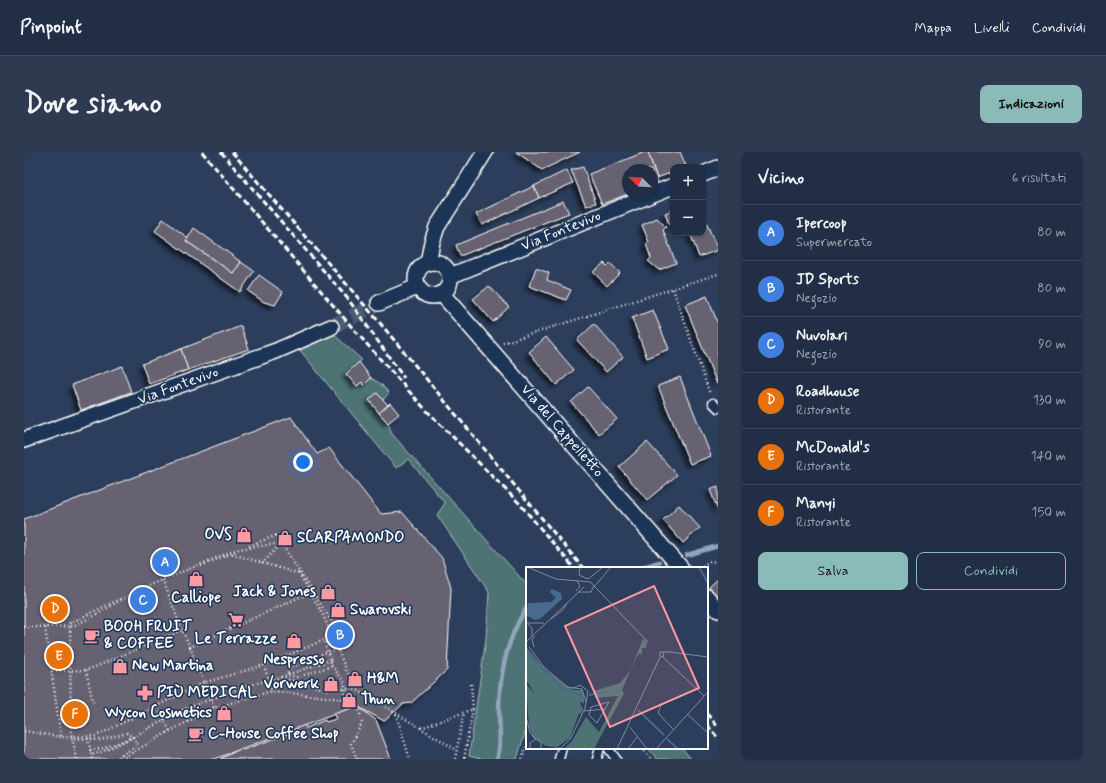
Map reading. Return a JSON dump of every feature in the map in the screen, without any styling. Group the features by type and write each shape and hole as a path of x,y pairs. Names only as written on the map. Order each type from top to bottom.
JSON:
{"street":[{"path":"428,263 432,242 437,227 485,152"},
{"path":"706,173 718,168"},
{"name":"Via Fontevivo","path":"450,276 670,187"},
{"path":"428,263 439,263 444,266 450,276 449,284 442,294 432,296 426,295 417,287 416,275 423,265 428,263"},
{"path":"379,303 417,287"},
{"name":"Via del Cappelletto","path":"442,294 680,567"},
{"name":"Via Fontevivo","path":"24,440 276,351 331,327"},
{"path":"708,598 718,610"}],"lane":[{"path":"559,759 562,749"},
{"path":"597,759 600,749"},
{"path":"609,749 616,759"}],"path":[{"path":"489,348 718,274"},
{"path":"673,289 715,406"},
{"path":"77,759 73,738 70,623 119,599 277,535 323,615 354,688 457,750"},
{"path":"24,627 73,626 94,616 136,591 228,553 239,549 281,543"},
{"path":"262,564 281,543"},
{"path":"24,731 61,737 96,736 156,705 204,683 264,664 324,640 334,625 281,543"},
{"path":"228,553 302,575"},
{"path":"701,567 710,561 718,562"},
{"path":"163,580 214,708"},
{"path":"190,646 313,591"},
{"path":"45,627 61,737"},
{"path":"52,671 86,670 182,630"},
{"path":"121,759 214,708 272,691 344,699 345,683 332,666 324,640"},
{"path":"287,675 290,668 324,653 338,650"},
{"path":"92,754 119,743 182,710 243,688 287,675 296,670 331,660"},
{"path":"264,664 272,691"},
{"path":"287,675 296,677 332,666"},
{"path":"86,670 94,703"},
{"path":"280,677 328,690 354,688"},
{"path":"464,759 472,709 471,684"},
{"path":"156,705 170,731"},
{"path":"357,759 351,744 362,723 359,709"},
{"path":"421,728 472,709"},
{"path":"455,759 464,712"},
{"path":"396,714 410,759"},
{"path":"73,738 100,740 127,732 133,736 138,745 115,759"},
{"path":"88,736 92,759"},
{"path":"90,750 104,748 119,743"},
{"path":"522,759 526,748"},
{"path":"643,749 651,759"}],"green space":[{"path":"330,331 362,360 346,374 357,386 362,382 364,384 371,378 381,384 389,393 383,400 377,393 369,400 388,423 392,434 526,584 526,729 517,759 481,759 469,756 486,638 489,592 437,515 445,503 408,459 396,468 299,349"},
{"path":"649,749 683,749 691,759 657,759"}],"building":[{"path":"516,152 580,152 542,170"},
{"path":"645,152 648,152 652,164 622,164 622,196 602,204 589,174"},
{"path":"648,152 680,152 685,164 670,164 670,173 658,178 658,164 652,164"},
{"path":"583,167 596,203 586,206 571,170"},
{"path":"567,170 573,183 539,198 534,186"},
{"path":"534,186 539,198 482,225 476,214"},
{"path":"563,201 569,213 460,256 456,245"},
{"path":"670,211 669,225 665,213"},
{"path":"657,218 666,227 663,230 676,263 659,270 648,261 651,258 646,244 649,242 642,225"},
{"path":"163,219 188,238 186,241 233,273 241,262 254,271 240,292 155,231"},
{"path":"706,222 718,250 699,257 691,236 706,236"},
{"path":"194,228 241,262 233,273 186,241"},
{"path":"604,263 607,266 610,263 620,273 607,286 593,272"},
{"path":"536,268 549,273 547,280 571,290 566,300 529,286"},
{"path":"259,275 283,292 275,305 264,302 248,291"},
{"path":"489,286 509,307 493,322 473,299"},
{"path":"707,296 718,324 717,384 685,305"},
{"path":"653,310 669,349 647,358 632,318"},
{"path":"594,324 623,357 606,372 577,340"},
{"path":"241,326 249,349 188,370 181,349"},
{"path":"546,337 574,370 556,385 529,352"},
{"path":"181,349 188,370 149,384 142,364"},
{"path":"359,362 371,378 364,385 362,382 357,386 346,374"},
{"path":"122,366 131,392 81,410 72,385"},
{"path":"680,377 711,456 690,464 658,386"},
{"path":"588,387 617,419 599,434 571,402"},
{"path":"377,393 388,405 379,413 369,400"},
{"path":"390,403 399,414 388,423 379,413"},
{"name":"Le Terrazze","path":"291,417 317,454 329,448 381,514 402,512 442,558 451,588 447,670 411,703 403,704 384,721 357,706 214,759 24,759 24,519"},
{"path":"647,442 677,475 647,500 619,467"},
{"path":"718,487 718,510 710,490"},
{"path":"679,505 700,528 683,543 663,520"},
{"path":"718,579 718,598 709,587"},
{"path":"357,706 376,720 391,759 220,759 242,748 243,750 293,732 292,730 305,725 306,728 325,720 326,722 336,719 334,714"}],"waterway":[{"path":"687,555 718,546"},
{"path":"643,567 659,562"},
{"path":"497,759 500,742 499,699 503,671 509,644 526,609"}],"tunnel":[{"path":"331,327 379,303"}],"railway":[{"path":"202,152 356,332 425,409 519,503 573,567"},
{"path":"221,152 348,299 404,378"},
{"path":"232,152 380,323 582,567"},
{"path":"708,715 718,727"},
{"path":"708,726 718,738"}],"place":[{"name":"OVS","path":"244,535"},
{"name":"SCARPAMONDO","path":"285,538"},
{"name":"Ipercoop","path":"165,562"},
{"name":"Calliope","path":"196,579"},
{"name":"Jack & Jones","path":"328,592"},
{"name":"Nuvolari","path":"143,600"},
{"name":"Roadhouse","path":"55,609"},
{"name":"Swarovski","path":"338,610"},
{"name":"Le Terrazze","path":"236,620"},
{"name":"JD Sports","path":"340,635"},
{"name":"BOOH FRUIT & COFFEE","path":"92,636"},
{"name":"Nespresso","path":"294,641"},
{"name":"McDonald's","path":"59,656"},
{"name":"New Martina","path":"120,666"},
{"name":"H&M","path":"355,679"},
{"name":"Vorwerk","path":"331,684"},
{"name":"PIÙ MEDICAL","path":"145,693"},
{"name":"Thun","path":"349,700"},
{"name":"Wycon Cosmetics","path":"224,713"},
{"name":"Manyi","path":"75,714"},
{"name":"C-House Coffee Shop","path":"196,734"}]}
